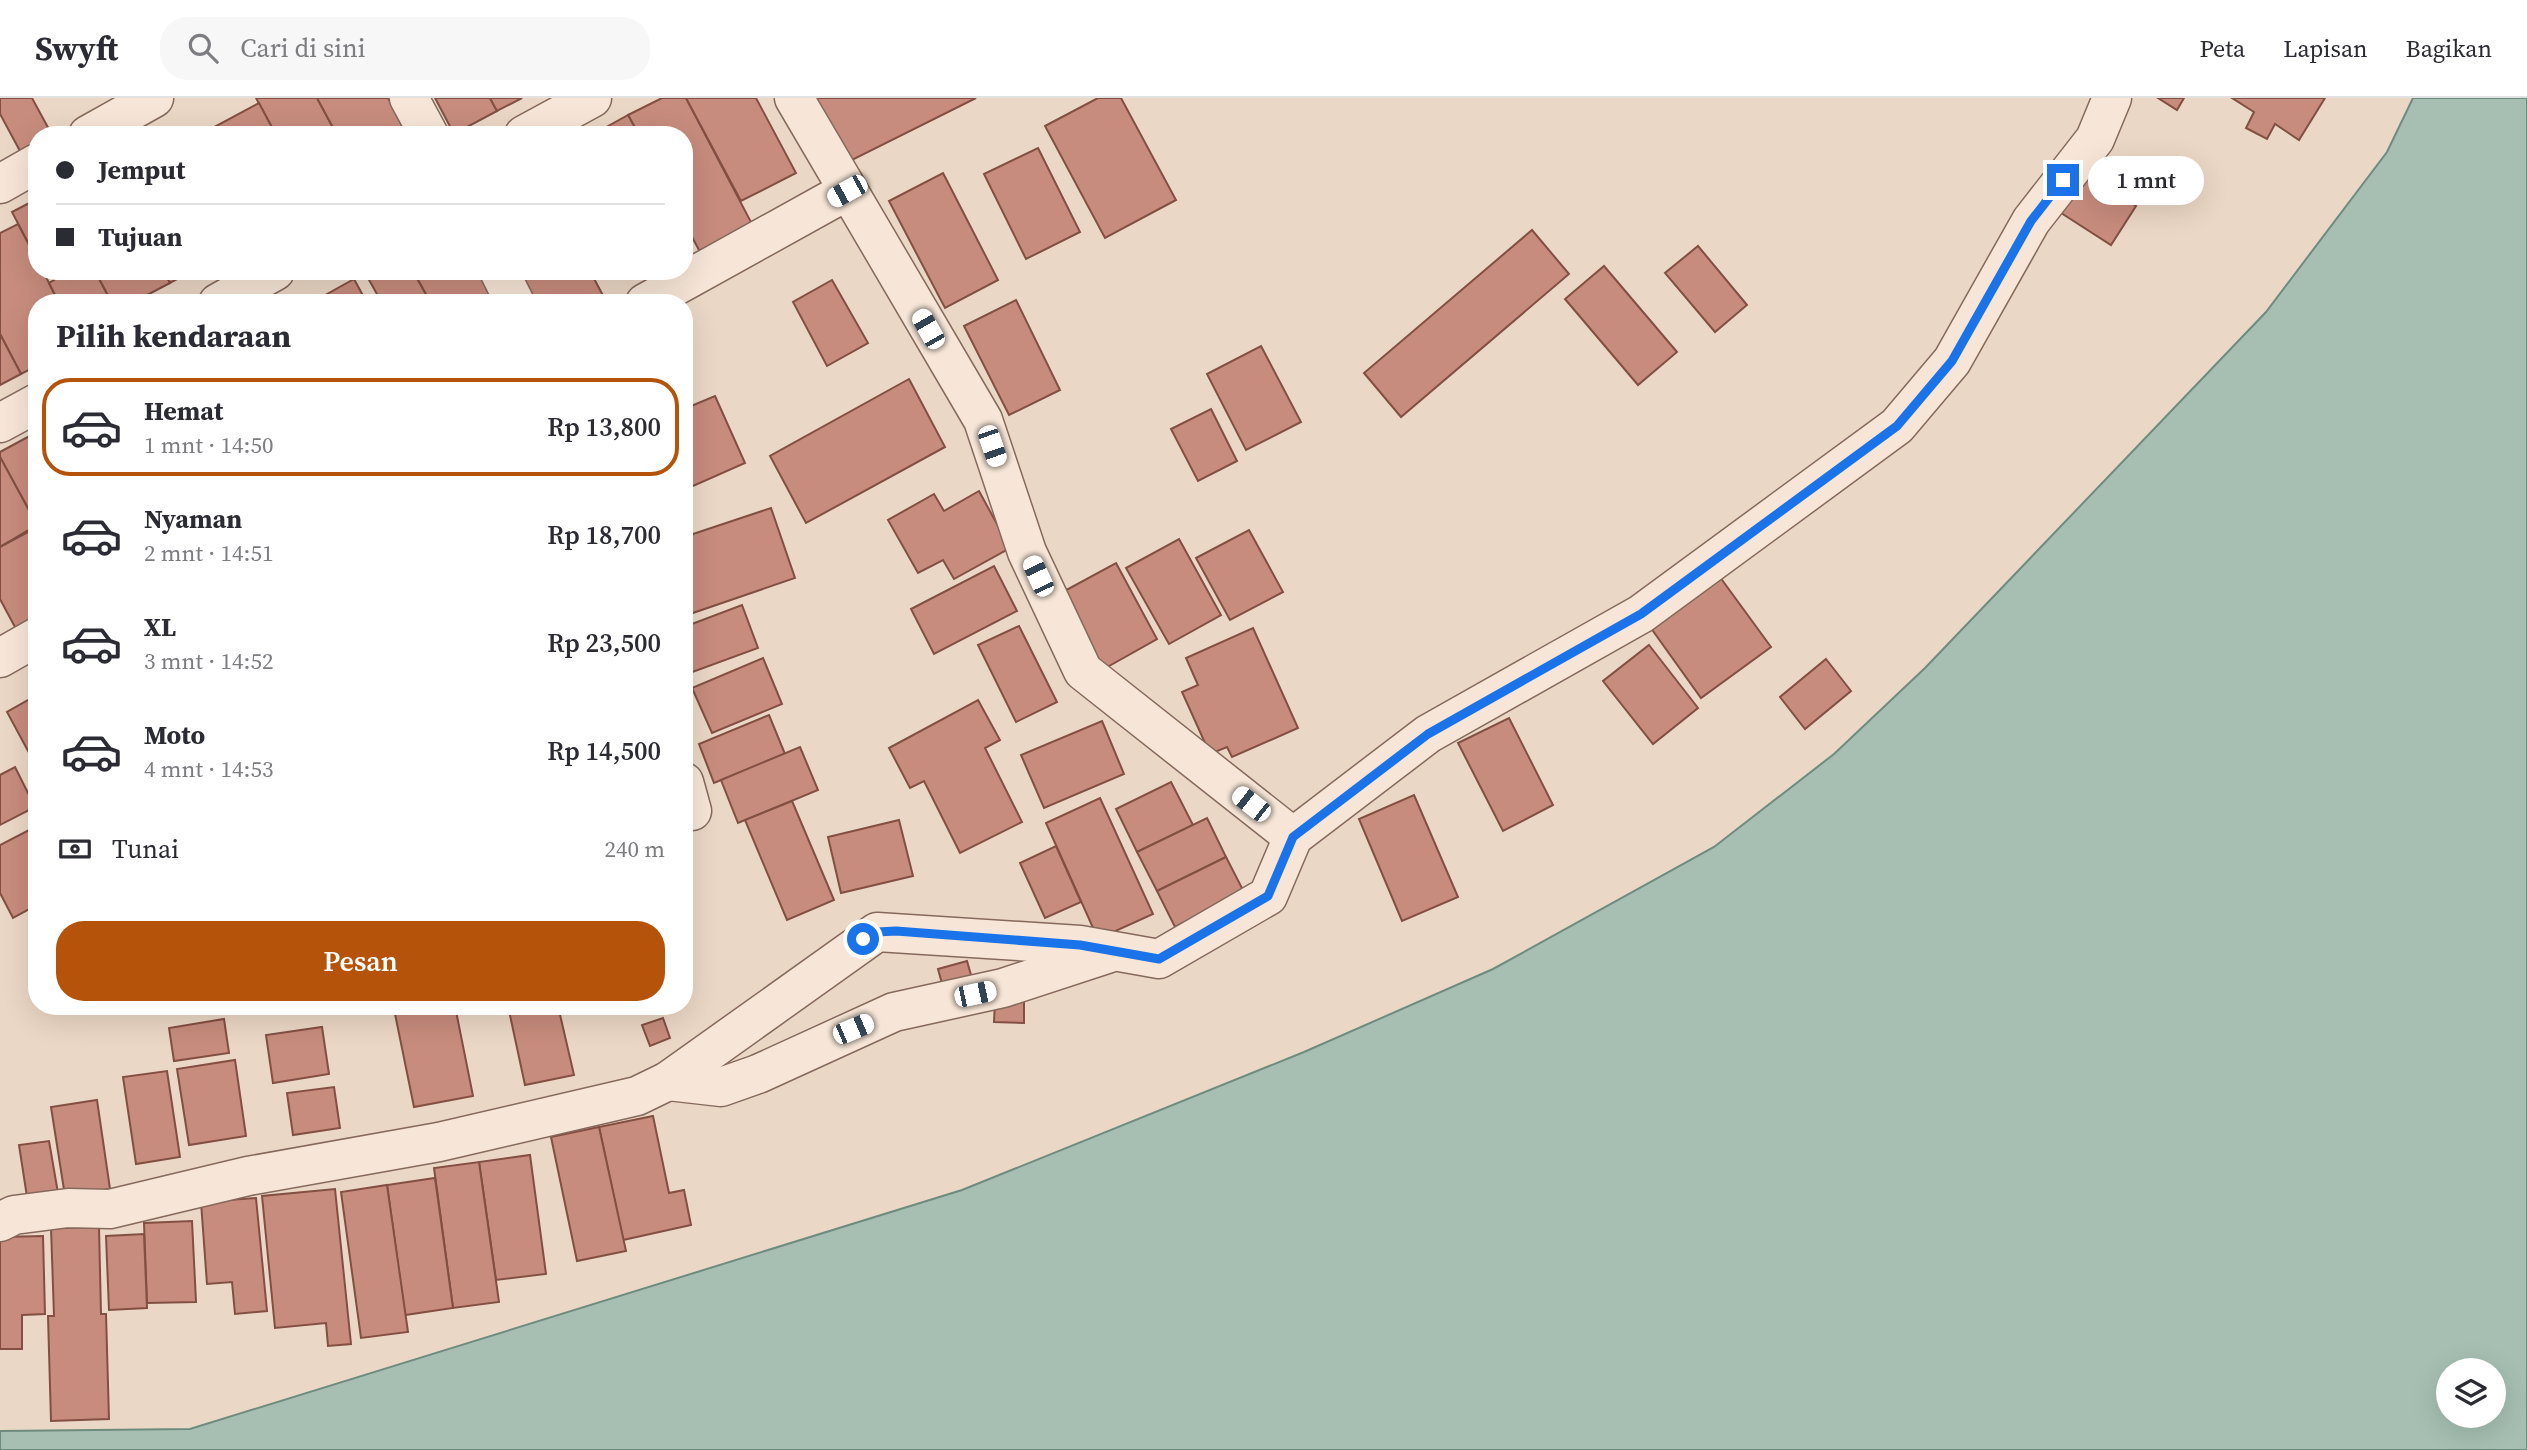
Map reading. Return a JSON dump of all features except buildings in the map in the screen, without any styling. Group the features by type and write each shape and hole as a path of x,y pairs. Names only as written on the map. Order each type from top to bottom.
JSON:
{"street":[{"path":"102,118 154,98"},
{"path":"409,98 424,126"},
{"path":"541,126 592,98"},
{"path":"794,98 983,420 1027,552 1083,671 1293,837"},
{"path":"0,1222 14,1215 68,1208 110,1209 248,1176 439,1142 637,1096 668,1081 877,932 1080,945 1159,959 1268,896 1293,837 1428,734 1641,614 1897,426 1952,361 2031,221 2095,139 2112,98"},
{"path":"0,184 28,168"},
{"path":"693,276 847,191"},
{"path":"234,294 259,280"},
{"path":"661,294 686,280"},
{"path":"0,423 28,408"},
{"path":"1,655 28,642"},
{"path":"668,1081 721,1087 758,1074 894,1012 1003,988 1116,951"}],"shaded area":[{"path":"2413,98 2527,98 2527,1450 0,1450 0,1431 190,1429 962,1190 1304,1052 1493,969 1714,847 1834,754 1925,668 2266,312 2387,152"}],"route":[{"path":"863,939 877,932 896,931 1080,945 1159,959 1268,896 1293,837 1428,734 1454,722 1641,614 1897,426 1952,361 2031,221 2063,180"}]}
